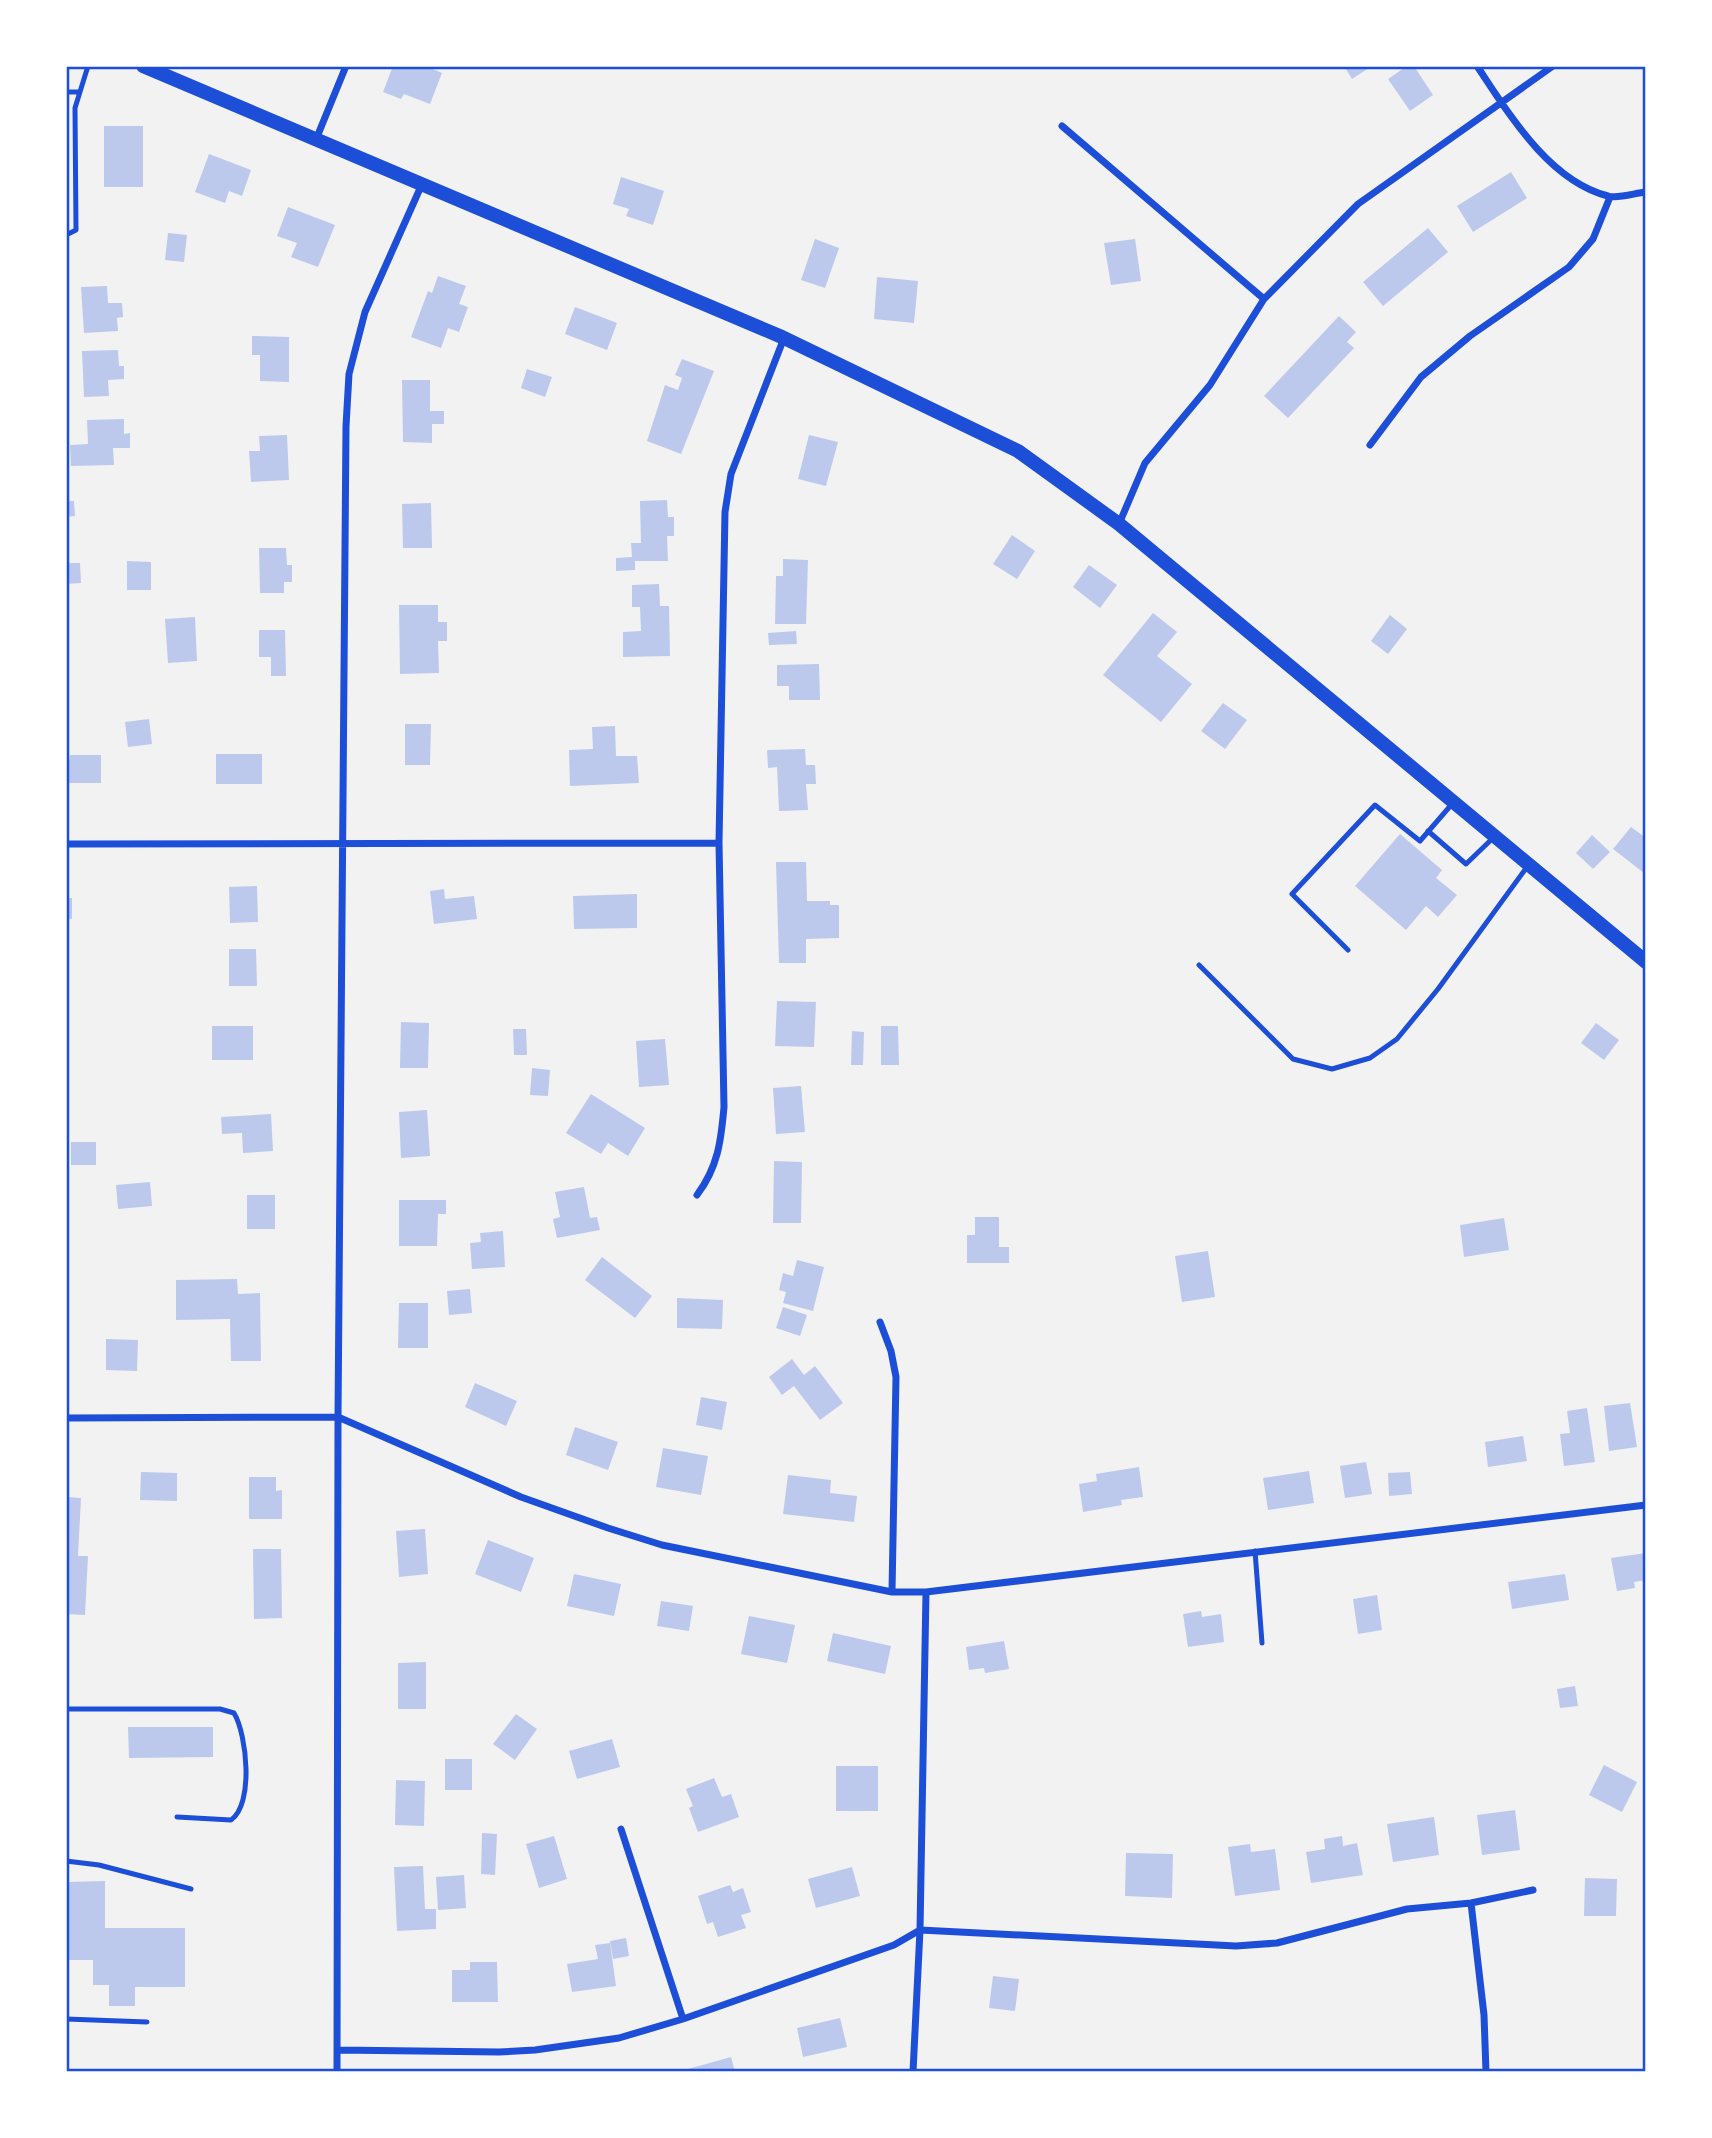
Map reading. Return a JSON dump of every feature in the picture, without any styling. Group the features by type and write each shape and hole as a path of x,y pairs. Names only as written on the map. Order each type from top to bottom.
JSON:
{"main road":[{"path":"143,66 317,137 785,338 1018,451 1119,524 1646,962"}],"street":[{"path":"317,137 346,66"},
{"path":"1476,66 1536,149 1561,173 1610,197 1646,192"},
{"path":"1119,524 1145,463 1210,385 1265,299 1358,204 1553,66"},
{"path":"1062,126 1265,299"},
{"path":"337,2071 341,843 349,374 365,312 422,184"},
{"path":"1370,445 1422,377 1470,336 1569,267 1593,239 1610,197"},
{"path":"697,1195 712,1175 720,1145 724,1107 719,844 725,512 732,474 785,338"},
{"path":"66,844 719,844"},
{"path":"880,1322 891,1351 896,1377 892,1592"},
{"path":"66,1418 338,1417 521,1497 619,1532 662,1545 892,1592 926,1592 1646,1505"},
{"path":"913,2071 920,1930 926,1592"},
{"path":"621,1829 683,2019"},
{"path":"337,2050 536,2050 619,2038 683,2019 894,1944 920,1930 1236,1946 1277,1943 1407,1909 1471,1903 1533,1890"},
{"path":"1471,1903 1484,2015 1486,2071"}],"lane":[{"path":"66,235 76,230 75,108 88,66"},
{"path":"66,92 79,93"},
{"path":"1348,950 1292,894 1375,805 1420,841 1454,801"},
{"path":"1428,831 1466,864 1495,835"},
{"path":"1199,965 1293,1059 1332,1069 1370,1059 1397,1039 1438,989 1529,864"},
{"path":"1255,1551 1262,1643"},
{"path":"66,1709 220,1709 234,1713 245,1746 241,1808 231,1820 177,1817"},
{"path":"66,1861 99,1865 191,1889"},
{"path":"66,2019 147,2022"}],"building":[{"path":"393,66 426,66 442,73 430,104 404,94 401,99 383,92"},
{"path":"1344,66 1372,66 1352,79"},
{"path":"1407,66 1414,66 1433,95 1410,111 1388,79"},
{"path":"104,126 143,126 143,187 104,187"},
{"path":"209,154 251,170 242,196 229,191 225,203 195,192"},
{"path":"1511,172 1527,198 1473,232 1457,206"},
{"path":"621,177 664,191 653,225 626,216 629,209 613,204"},
{"path":"288,207 335,225 318,267 291,257 297,243 277,236"},
{"path":"1428,228 1448,252 1383,306 1363,282"},
{"path":"168,233 187,235 184,262 165,260"},
{"path":"815,239 839,248 825,288 801,280"},
{"path":"1135,239 1141,281 1111,285 1104,243"},
{"path":"438,276 466,286 459,304 468,307 459,332 448,328 441,348 411,337 428,291 432,293"},
{"path":"877,277 918,281 914,323 874,319"},
{"path":"107,286 108,303 122,303 123,317 117,318 118,331 84,333 81,287"},
{"path":"575,307 617,323 607,350 565,334"},
{"path":"1339,316 1356,332 1347,342 1354,348 1288,418 1264,396"},
{"path":"252,336 289,337 289,382 260,381 260,355 252,355"},
{"path":"118,350 119,366 124,366 124,379 108,380 109,396 84,397 82,351"},
{"path":"682,359 714,371 681,454 647,441 665,385 678,390 682,378 675,375"},
{"path":"527,369 552,377 545,397 521,388"},
{"path":"402,380 430,380 430,411 444,411 444,424 432,424 432,443 403,442"},
{"path":"124,419 124,434 130,433 130,448 113,448 114,465 71,466 70,445 88,444 87,420"},
{"path":"287,435 289,480 251,482 249,451 260,451 259,436"},
{"path":"809,435 838,442 826,486 798,479"},
{"path":"667,500 668,517 674,517 674,536 667,536 668,561 635,561 635,570 616,571 616,558 632,557 631,543 641,543 640,501"},
{"path":"66,501 74,501 75,516 66,517"},
{"path":"431,503 432,548 403,548 402,504"},
{"path":"1012,535 1035,551 1017,579 993,564"},
{"path":"259,548 286,548 287,565 292,565 292,582 284,582 284,593 260,593"},
{"path":"783,559 808,560 806,624 775,624 776,576 783,576"},
{"path":"127,561 151,562 151,590 127,590"},
{"path":"66,563 80,563 81,583 66,584"},
{"path":"1089,565 1117,585 1100,608 1073,587"},
{"path":"659,584 660,606 669,606 670,656 623,657 623,632 641,631 640,607 632,607 632,585"},
{"path":"399,605 438,605 438,622 447,622 447,641 438,641 439,673 400,674"},
{"path":"1153,613 1177,632 1157,656 1192,684 1161,722 1103,675"},
{"path":"1390,615 1407,629 1388,654 1371,641"},
{"path":"195,617 197,661 168,663 165,619"},
{"path":"259,630 285,630 286,676 271,676 271,657 259,657"},
{"path":"796,631 797,644 769,645 768,633"},
{"path":"819,664 820,700 789,700 789,686 777,686 777,665"},
{"path":"1223,703 1247,720 1225,749 1201,731"},
{"path":"149,719 152,744 128,747 125,722"},
{"path":"405,724 431,724 430,765 405,765"},
{"path":"615,726 616,756 637,756 639,783 570,786 569,750 593,749 592,727"},
{"path":"805,749 806,765 815,765 816,784 806,784 808,810 779,811 777,767 768,768 767,750"},
{"path":"216,754 262,754 262,784 216,784"},
{"path":"70,755 101,755 101,783 66,783"},
{"path":"1631,827 1646,838 1644,873 1613,849"},
{"path":"1400,834 1442,870 1436,878 1457,895 1438,917 1426,906 1406,930 1355,886"},
{"path":"1592,835 1610,852 1593,869 1576,853"},
{"path":"776,862 806,862 807,901 830,901 830,905 839,905 839,938 806,939 806,963 779,963"},
{"path":"257,886 258,922 230,923 229,887"},
{"path":"444,889 445,899 474,896 477,919 434,924 430,891"},
{"path":"637,894 637,928 574,929 573,896"},
{"path":"66,898 72,898 72,919 66,919"},
{"path":"229,949 256,949 257,986 229,986"},
{"path":"777,1001 816,1002 814,1047 775,1046"},
{"path":"401,1022 429,1023 428,1068 400,1068"},
{"path":"1596,1023 1619,1040 1604,1060 1581,1043"},
{"path":"212,1026 253,1026 253,1060 212,1060"},
{"path":"881,1026 898,1026 899,1065 881,1065"},
{"path":"513,1029 526,1029 527,1055 514,1055"},
{"path":"852,1031 864,1032 863,1065 851,1065"},
{"path":"665,1039 669,1085 639,1087 636,1041"},
{"path":"532,1068 550,1070 548,1096 530,1095"},
{"path":"801,1086 805,1132 776,1134 773,1088"},
{"path":"591,1094 645,1128 628,1156 608,1143 601,1154 566,1133"},
{"path":"427,1110 430,1156 401,1158 399,1112"},
{"path":"271,1114 273,1151 243,1153 242,1133 222,1134 221,1117"},
{"path":"71,1142 96,1142 96,1165 71,1165"},
{"path":"774,1161 802,1162 801,1223 773,1223"},
{"path":"150,1182 152,1206 118,1209 116,1185"},
{"path":"584,1187 590,1218 597,1217 600,1230 557,1238 553,1219 560,1217 555,1192"},
{"path":"247,1195 275,1195 275,1229 247,1229"},
{"path":"399,1200 446,1200 446,1214 438,1214 437,1246 399,1246"},
{"path":"975,1217 999,1217 999,1247 1009,1247 1009,1263 967,1263 967,1235 975,1235"},
{"path":"1504,1218 1509,1250 1464,1257 1460,1225"},
{"path":"503,1231 505,1267 472,1269 470,1243 481,1242 480,1233"},
{"path":"1208,1251 1215,1297 1182,1302 1175,1256"},
{"path":"602,1257 652,1296 635,1318 585,1280"},
{"path":"797,1260 824,1267 813,1311 783,1303 786,1292 779,1290 783,1273 793,1276"},
{"path":"237,1279 238,1294 260,1293 261,1361 231,1361 230,1319 176,1320 176,1280"},
{"path":"470,1289 472,1313 449,1315 447,1291"},
{"path":"677,1298 723,1300 722,1329 677,1328"},
{"path":"399,1303 428,1303 428,1348 398,1348"},
{"path":"783,1307 807,1315 800,1336 776,1328"},
{"path":"106,1339 138,1340 137,1371 106,1370"},
{"path":"792,1359 804,1375 815,1366 843,1403 820,1420 794,1386 782,1395 769,1377"},
{"path":"475,1383 517,1401 506,1426 465,1407"},
{"path":"701,1397 727,1402 722,1430 696,1425"},
{"path":"1630,1403 1637,1447 1609,1451 1604,1406"},
{"path":"1587,1408 1595,1462 1564,1466 1560,1434 1570,1433 1567,1411"},
{"path":"575,1427 618,1442 608,1470 566,1455"},
{"path":"1523,1436 1527,1461 1488,1467 1485,1442"},
{"path":"663,1448 708,1456 701,1495 656,1487"},
{"path":"1366,1462 1372,1494 1345,1498 1340,1466"},
{"path":"1139,1467 1143,1497 1121,1500 1122,1505 1083,1512 1079,1484 1097,1481 1096,1474"},
{"path":"1309,1471 1314,1503 1268,1510 1263,1478"},
{"path":"141,1472 177,1473 177,1501 140,1500"},
{"path":"1410,1472 1412,1494 1389,1496 1388,1473"},
{"path":"788,1475 831,1480 830,1493 857,1496 854,1522 783,1514"},
{"path":"249,1477 276,1477 276,1491 282,1490 282,1519 249,1519"},
{"path":"66,1497 81,1498 78,1556 88,1556 85,1615 66,1614"},
{"path":"425,1529 428,1574 399,1577 396,1531"},
{"path":"488,1540 534,1558 521,1592 475,1574"},
{"path":"253,1549 281,1549 282,1618 254,1619"},
{"path":"1646,1553 1646,1580 1634,1582 1635,1588 1617,1591 1611,1558"},
{"path":"574,1574 621,1584 614,1616 567,1606"},
{"path":"1565,1574 1569,1600 1512,1609 1508,1582"},
{"path":"1377,1595 1382,1630 1358,1634 1353,1599"},
{"path":"661,1601 693,1606 689,1631 657,1626"},
{"path":"1201,1611 1202,1617 1221,1614 1224,1642 1188,1647 1183,1614"},
{"path":"749,1616 795,1625 787,1663 741,1654"},
{"path":"833,1633 891,1646 885,1674 827,1661"},
{"path":"1004,1641 1009,1669 985,1673 984,1668 969,1670 966,1647"},
{"path":"426,1662 426,1709 398,1709 398,1663"},
{"path":"1575,1686 1578,1706 1560,1708 1557,1689"},
{"path":"516,1714 537,1729 515,1760 493,1744"},
{"path":"128,1727 213,1727 213,1757 129,1758"},
{"path":"612,1739 620,1767 577,1779 569,1751"},
{"path":"445,1759 472,1759 472,1790 445,1790"},
{"path":"1604,1765 1637,1782 1622,1812 1589,1795"},
{"path":"836,1766 878,1766 878,1811 836,1811"},
{"path":"714,1778 722,1797 731,1794 739,1817 698,1832 689,1808 693,1806 686,1789"},
{"path":"396,1780 425,1781 424,1826 395,1825"},
{"path":"1515,1810 1520,1850 1482,1855 1477,1815"},
{"path":"1434,1817 1439,1855 1393,1862 1387,1824"},
{"path":"482,1833 497,1834 495,1875 481,1874"},
{"path":"554,1836 567,1879 539,1888 526,1844"},
{"path":"1342,1836 1343,1846 1357,1843 1363,1875 1311,1883 1306,1852 1325,1849 1324,1839"},
{"path":"1250,1844 1251,1852 1275,1849 1280,1890 1235,1896 1228,1847"},
{"path":"1126,1853 1173,1854 1172,1898 1125,1896"},
{"path":"423,1866 425,1909 436,1909 436,1929 397,1931 394,1867"},
{"path":"852,1867 860,1896 816,1908 808,1879"},
{"path":"464,1875 466,1908 438,1910 436,1877"},
{"path":"1585,1878 1617,1879 1616,1916 1584,1916"},
{"path":"105,1881 105,1928 185,1928 185,1987 135,1987 135,2006 109,2006 109,1985 93,1985 93,1960 67,1960 67,1882"},
{"path":"730,1885 733,1892 743,1888 751,1912 741,1915 746,1928 718,1937 713,1922 707,1924 698,1896"},
{"path":"626,1938 629,1956 613,1959 610,1941"},
{"path":"610,1943 616,1986 572,1992 567,1964 598,1959 595,1945"},
{"path":"470,1962 497,1962 498,2002 452,2002 452,1970 470,1970"},
{"path":"993,1976 1019,1979 1015,2011 989,2008"},
{"path":"840,2018 847,2047 803,2057 797,2028"},
{"path":"731,2057 735,2072 689,2072 688,2069"}]}
